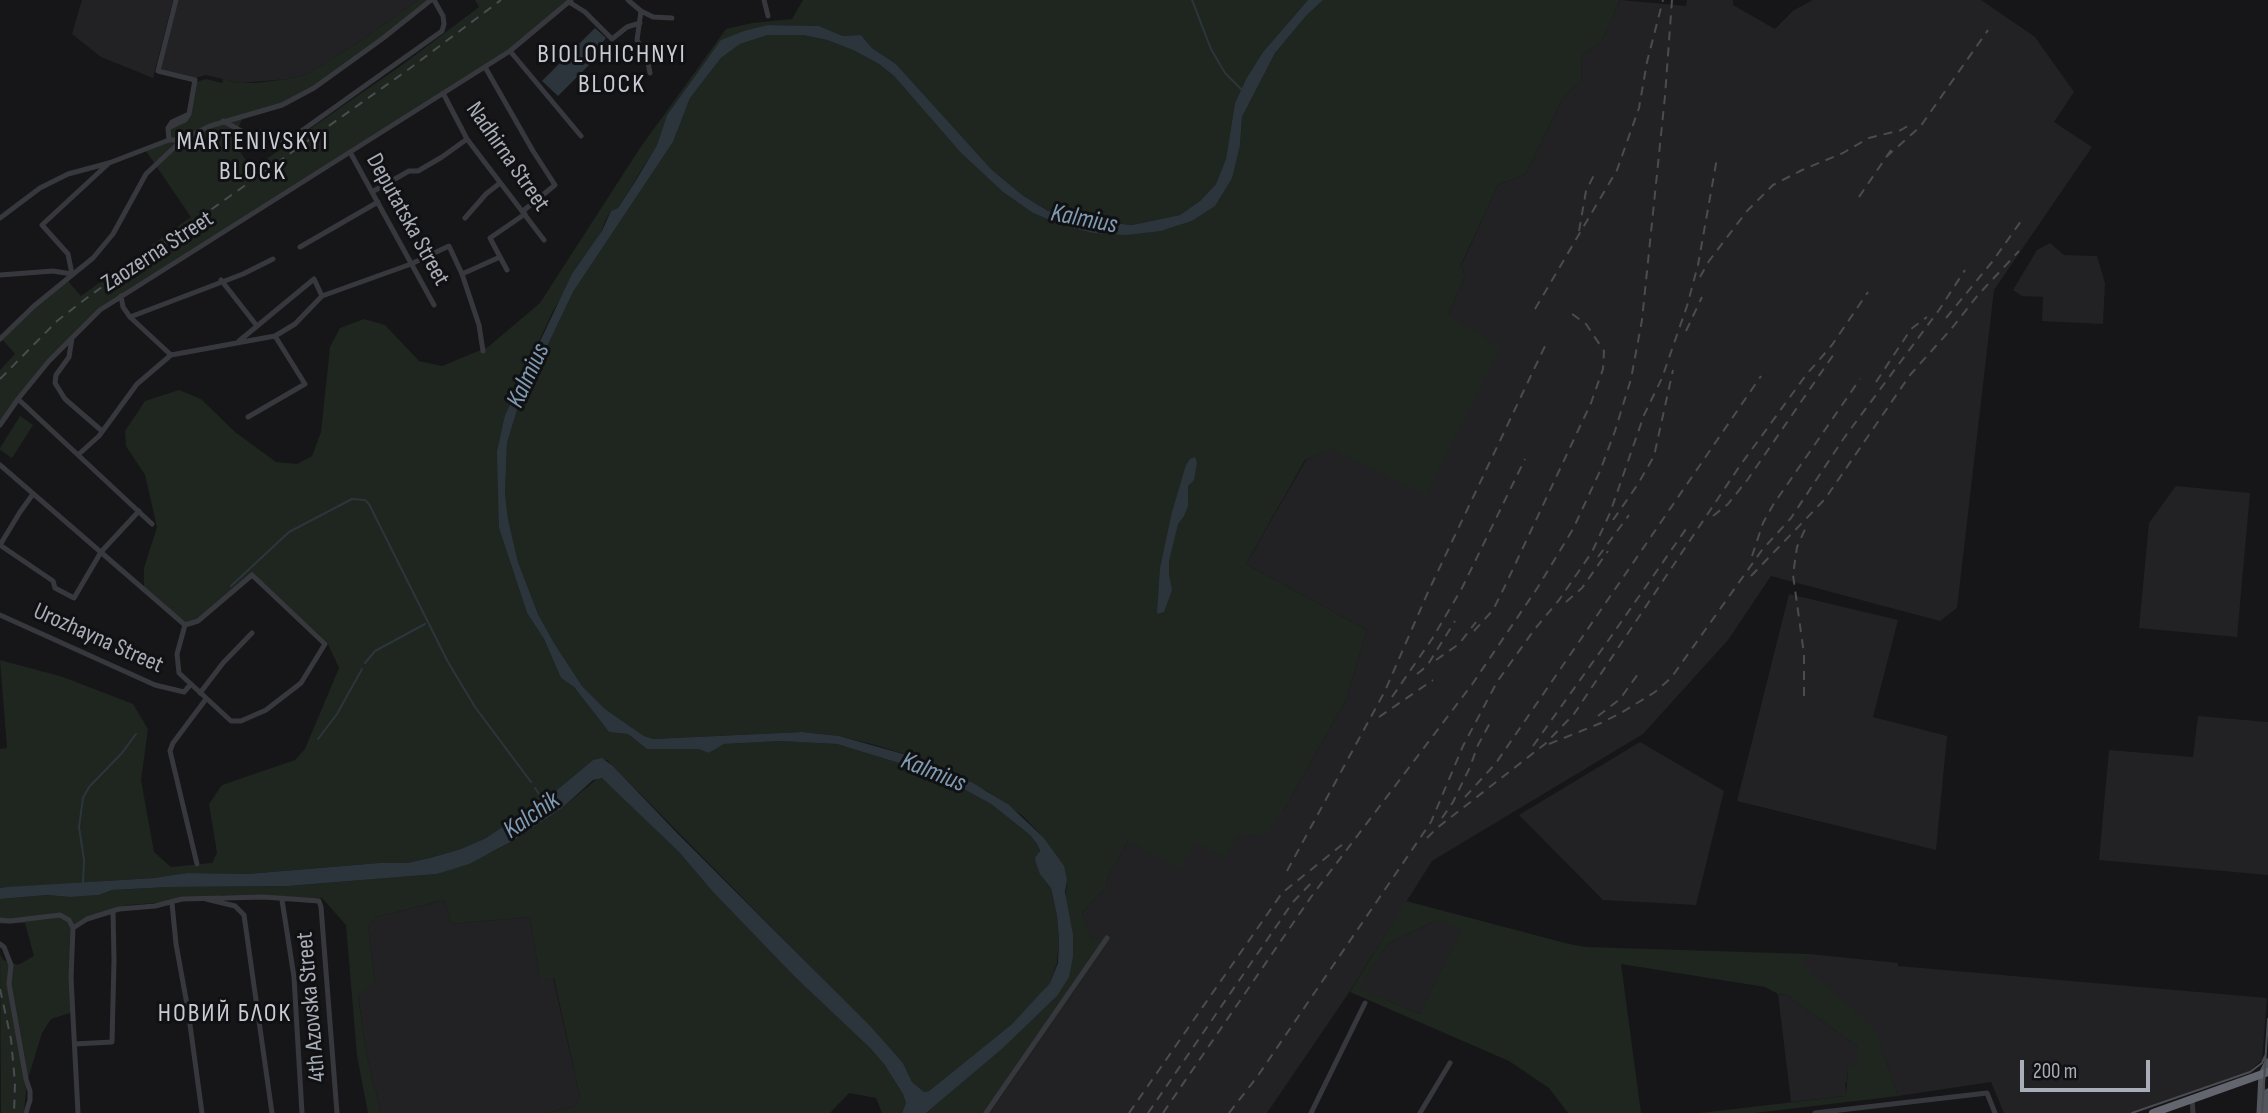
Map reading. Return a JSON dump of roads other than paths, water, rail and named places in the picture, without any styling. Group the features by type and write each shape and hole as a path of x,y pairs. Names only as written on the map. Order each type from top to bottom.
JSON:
{"highway":[{"path":"2152,1113 2265,1073"}],"main road":[{"path":"2260,1113 2268,1062"},
{"path":"2266,1113 2268,1092"}],"street":[{"path":"170,150 168,128 172,122 188,114 195,80 158,71 176,0"},
{"path":"0,339 34,306 93,258 113,234 146,174 181,140 223,121 282,105 314,88 433,0 443,16 442,31 293,137 278,141 261,132 245,133 223,121"},
{"path":"628,0 653,17 672,18"},
{"path":"764,0 768,16"},
{"path":"570,1 612,39 627,27 640,23"},
{"name":"Zaozerna Street","path":"0,425 18,398 100,310 510,51 570,1"},
{"path":"642,11 638,40 647,57 649,73"},
{"path":"510,51 581,135"},
{"path":"485,67 555,185 491,238 507,270"},
{"name":"Nadhirna Street","path":"443,93 467,139 544,240"},
{"path":"372,192 409,171 418,171 467,139"},
{"path":"0,218 40,188 68,174 109,163 169,140 181,140"},
{"name":"Deputatska Street","path":"350,152 434,305"},
{"path":"72,274 68,254 42,225 109,163"},
{"path":"465,218 486,194 500,183"},
{"path":"300,247 378,202"},
{"path":"79,454 102,431 137,384 171,355 275,336 295,324 322,296 411,264 449,246 463,274 479,326 483,351"},
{"path":"463,274 500,257"},
{"path":"130,317 221,280 243,274 273,259"},
{"path":"0,275 53,271 72,274"},
{"path":"238,343 314,279 322,296"},
{"path":"221,280 257,326"},
{"path":"121,296 123,307 130,317 171,355"},
{"path":"248,417 305,384 275,336"},
{"path":"72,338 69,357 56,375 55,383 65,399 102,431"},
{"path":"18,398 152,524"},
{"path":"0,465 185,625"},
{"path":"33,494 0,545 52,581 55,588 74,598 101,552 139,511"},
{"path":"252,575 325,644 301,683 266,710 241,721 231,721 179,673 176,661 185,625 198,621 252,575"},
{"name":"Urozhayna Street","path":"0,615 155,685 184,692 191,684"},
{"path":"200,692 252,633"},
{"path":"197,864 170,751 198,706 206,699"},
{"path":"73,928 87,919 113,911 182,899 259,897 282,900 294,977 302,1113"},
{"path":"206,899 235,906 244,915 272,1113"},
{"name":"4th Azovska Street","path":"282,900 317,900 321,907 337,1113"},
{"path":"172,902 202,1113"},
{"path":"75,1044 112,1042 113,911"},
{"path":"0,920 60,915 69,920 73,928 71,978 78,1113"},
{"path":"986,1113 1107,938"},
{"path":"0,944 4,947 11,965 9,984 30,1091 26,1113"},
{"path":"1311,1113 1365,1003"},
{"path":"1420,1113 1450,1063"},
{"path":"1815,1113 1987,1093 1996,1113"},
{"path":"2192,1099 2193,1113"}],"water":[{"path":"1308,0 1323,0 1275,53 1242,117 1240,145 1232,178 1215,206 1192,221 1161,231 1126,235 1093,233 1062,225 1033,213 1003,192 961,153 894,76 879,64 853,50 827,40 803,35 768,35 740,44 721,58 690,98 673,142 573,292 517,410 507,443 505,493 518,562 538,614 554,643 582,686 605,709 644,736 653,739 802,732 839,736 921,759 973,783 1009,805 1043,837 1064,866 1067,880 1065,892 1073,935 1069,977 1057,996 1002,1049 926,1113 902,1113 906,1103 903,1094 870,1048 795,977 713,892 679,852 602,778 593,780 562,808 516,839 469,864 437,874 288,886 168,887 112,890 99,895 0,899 0,888 7,887 154,878 188,873 247,874 407,863 430,858 486,838 557,790 593,760 602,758 613,766 871,1027 903,1063 912,1082 924,1092 929,1091 1012,1024 1050,983 1058,963 1057,916 1051,888 1040,874 1036,863 1035,858 1040,851 1037,844 1030,835 991,804 960,787 899,763 837,744 780,741 724,744 709,753 698,749 647,749 628,734 609,732 574,687 561,678 544,639 527,613 499,528 497,452 505,415 572,274 602,231 611,211 618,208 638,177 657,145 667,115 721,40 768,25 819,26 843,36 861,35 872,48 896,64 991,169 1022,195 1048,211 1072,219 1132,225 1180,215 1200,201 1216,184 1226,159 1235,103 1246,79 1263,52"},
{"path":"595,28 606,38 601,44 605,49 558,96 542,81"},
{"path":"1195,457 1197,463 1194,480 1188,486 1188,506 1178,524 1169,561 1172,590 1164,612 1157,614 1160,568 1172,512 1186,465"}],"waterway":[{"path":"1192,0 1211,49 1225,73 1242,90"},
{"name":"Kalchik","path":"231,586 289,532 352,499 365,500 448,662 475,707 531,782"},
{"path":"365,663 375,651 425,624"},
{"path":"318,739 337,714 362,669"},
{"path":"83,883 84,860 79,827 83,798 89,787 122,753 136,734"},
{"name":"Kalchik","path":"535,788 544,801"}],"tram line":[{"path":"2262,1113 2268,1019"},
{"path":"2132,1113 2250,1072 2262,1063 2265,1056"}],"railway":[{"path":"0,379 57,321 88,297 409,69 501,0"},
{"path":"1535,309 1617,170 1639,108 1647,62 1663,0"},
{"path":"1163,1113 1311,897 1473,683 1538,587 1573,529 1600,471 1631,379 1642,320 1672,0"},
{"path":"1886,157 1920,127 1988,30"},
{"path":"1700,277 1747,211 1773,185 1869,138 1901,130 1911,124"},
{"path":"1859,197 1891,150"},
{"path":"1229,1113 1257,1077 1431,822 1463,746 1497,682 1592,552 1610,513 1644,415 1662,378 1687,306 1698,265 1717,158"},
{"path":"1579,231 1586,191 1594,175"},
{"path":"1946,318 1992,262 2024,217"},
{"path":"1751,576 1825,499 1910,375 2019,251"},
{"path":"1549,744 1621,713 1655,692 1671,678 1762,550 1791,518 1844,438 1939,310 1965,270"},
{"path":"1427,838 1545,744 1574,714 1739,467 1806,375 1832,345 1868,292"},
{"path":"1686,331 1702,297"},
{"path":"1474,631 1493,610 1504,588 1591,403 1603,369 1604,351 1586,324 1568,311"},
{"path":"1876,382 1911,329 1927,317"},
{"path":"1287,871 1385,691 1428,592 1546,344"},
{"path":"1713,516 1728,504 1748,479 1836,351"},
{"path":"1613,520 1654,456 1673,370"},
{"path":"1465,797 1496,763 1761,376"},
{"path":"1752,556 1763,523 1773,505 1860,379"},
{"path":"1392,697 1432,639 1462,588 1525,459"},
{"path":"1598,557 1629,515"},
{"path":"1804,696 1804,654 1793,575 1797,547 1807,525"},
{"path":"1533,746 1686,529"},
{"path":"1566,602 1582,588 1608,551"},
{"path":"1417,674 1427,666 1455,621"},
{"path":"1436,660 1459,644 1476,622"},
{"path":"1598,716 1620,699 1638,674"},
{"path":"1379,717 1433,680"},
{"path":"1442,818 1453,802 1490,723"},
{"path":"1129,1113 1282,893 1343,844"},
{"path":"1148,1113 1292,903 1314,880"},
{"path":"0,989 11,1039 15,1083 14,1113"}],"district":[{"name":"BIOLOHICHNYI BLOCK","path":"612,70"},
{"name":"MARTENIVSKYI BLOCK","path":"253,157"},
{"name":"НОВИЙ БЛОК","path":"225,1014"}],"water label":[{"name":"Kalmius","path":"1084,220"},
{"name":"Kalmius","path":"529,376"},
{"name":"Kalmius","path":"933,773"}]}
